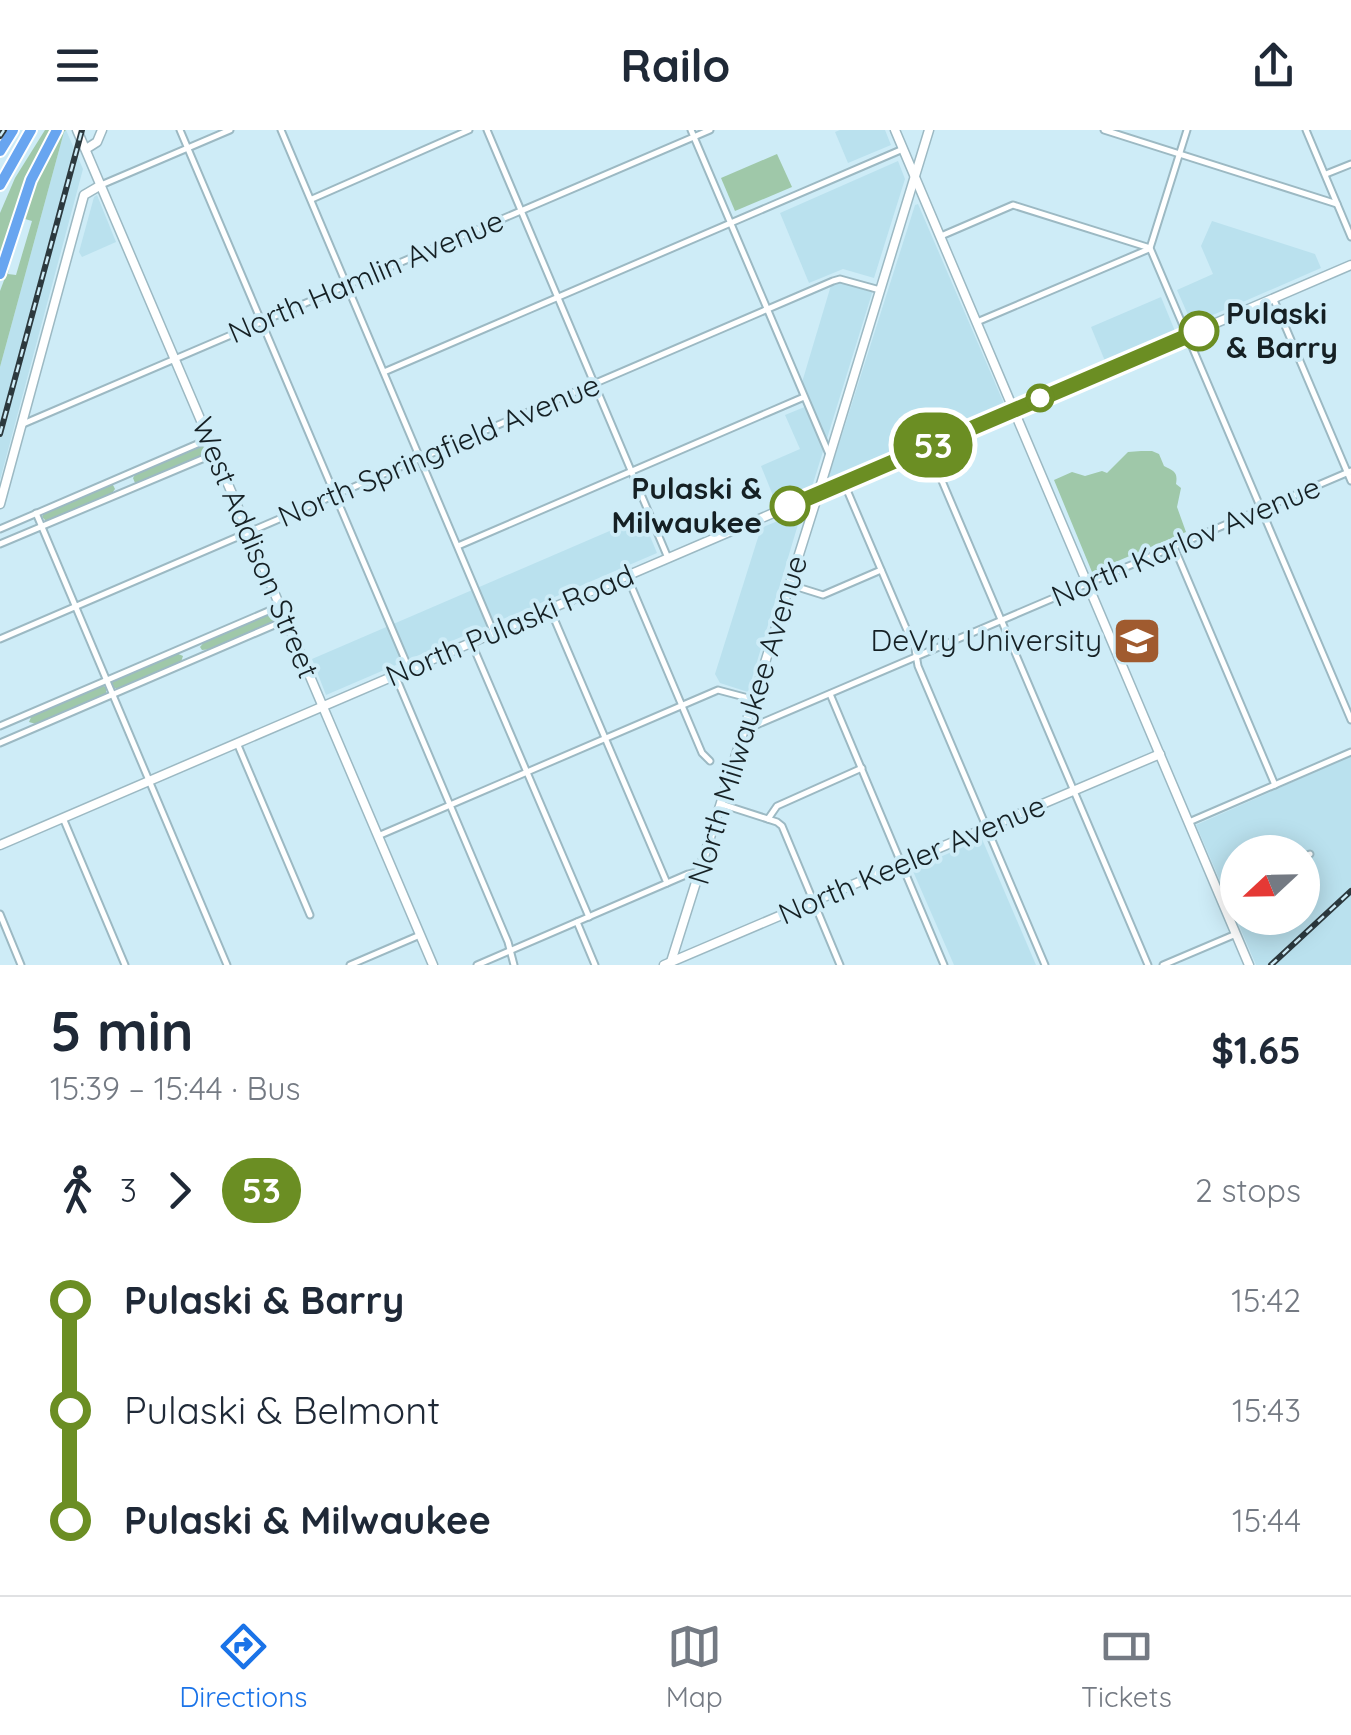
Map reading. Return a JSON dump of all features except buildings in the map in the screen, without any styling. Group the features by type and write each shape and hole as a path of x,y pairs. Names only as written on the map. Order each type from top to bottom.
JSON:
{"highway":[{"path":"0,151 13,130"},
{"path":"0,185 31,130"},
{"path":"0,274 31,180 57,130"}],"main road":[{"name":"West Addison Street","path":"77,130 433,965"},
{"path":"86,150 97,142 102,130"},
{"path":"895,130 1219,894"},
{"name":"North Milwaukee Avenue","path":"668,964 929,130"},
{"path":"0,504 84,196 101,186"},
{"name":"North Pulaski Road","path":"0,844 1351,265"},
{"name":"North Keeler Avenue","path":"668,964 1160,754"},
{"path":"1236,935 1249,965"}],"street":[{"path":"180,130 408,669"},
{"path":"101,186 230,130"},
{"path":"281,130 494,632"},
{"path":"310,199 470,130"},
{"path":"486,130 668,558"},
{"name":"North Hamlin Avenue","path":"22,424 693,134 710,130"},
{"path":"1104,130 1338,204"},
{"path":"1187,130 1150,248 1351,720"},
{"path":"1306,130 1351,237"},
{"path":"693,134 830,456"},
{"path":"384,372 903,149"},
{"path":"1325,175 1351,164"},
{"path":"940,236 1013,205 1150,248"},
{"path":"977,322 1150,248"},
{"name":"North Springfield Avenue","path":"0,639 837,280 880,290"},
{"path":"1273,299 1351,481"},
{"path":"458,546 804,397"},
{"path":"0,529 209,439"},
{"path":"927,447 1148,965"},
{"path":"0,544 215,453"},
{"name":"North Karlov Avenue","path":"744,724 754,726 1349,472"},
{"path":"129,474 135,487"},
{"path":"114,480 120,494"},
{"path":"844,483 1045,965"},
{"path":"36,513 228,965"},
{"path":"1174,547 1275,785"},
{"path":"790,584 823,595 881,570"},
{"path":"627,576 702,753 710,761"},
{"path":"0,726 280,606"},
{"path":"550,609 667,884"},
{"path":"0,743 286,620"},
{"path":"196,642 202,656"},
{"path":"471,642 589,917"},
{"path":"184,648 190,661"},
{"path":"395,675 514,965"},
{"path":"378,836 718,690 752,698"},
{"path":"830,694 944,965"},
{"path":"25,716 31,730"},
{"path":"11,722 17,736"},
{"path":"237,743 310,915"},
{"path":"1188,822 1351,752"},
{"path":"768,819 777,806 862,768"},
{"path":"721,804 782,826 840,965"},
{"path":"63,818 125,965"},
{"path":"477,965 700,871"},
{"path":"0,914 22,965"},
{"path":"577,922 595,965"},
{"path":"350,965 420,935"},
{"path":"1163,965 1234,935"}],"shaded area":[{"path":"66,130 83,169 0,480 0,367"},
{"path":"885,130 891,145 848,163 835,132"},
{"path":"898,161 905,179 874,278 843,269 809,283 780,213"},
{"path":"97,195 116,242 82,257 79,252"},
{"path":"918,204 1005,406 827,482 915,205"},
{"path":"1212,221 1315,254 1321,268 1192,324 1177,290 1213,274 1201,246"},
{"path":"839,280 873,290 811,490 776,503 761,466 800,449 785,415 807,406 800,389 832,282"},
{"path":"1161,297 1175,331 1105,361 1091,327"},
{"path":"802,511 748,692 720,683 715,674 761,528"},
{"path":"642,517 657,553 326,695 312,659"},
{"path":"1351,756 1351,965 1256,965 1243,935 1320,935 1320,835 1220,835 1220,881 1196,825"},
{"path":"982,839 1036,965 954,965 912,869"}],"green space":[{"path":"45,130 51,130 24,182 0,262 0,213 15,178"},
{"path":"62,130 66,130 0,367 0,291 9,267 8,274 16,275 32,221 25,219 21,231 22,225 38,174"},
{"path":"777,154 792,187 735,211 721,178"},
{"path":"199,446 205,447 205,455 135,483 137,472"},
{"path":"1152,451 1176,474 1176,484 1181,488 1177,507 1186,532 1092,572 1054,480 1072,472 1085,476 1107,473 1128,452"},
{"path":"108,485 115,489 110,496 47,522 42,517 44,513"},
{"path":"275,612 276,621 212,649 200,647 205,641"},
{"path":"176,653 183,656 181,662 121,689 114,688 114,680"},
{"path":"100,685 106,687 106,694 36,724 29,722 32,715"}],"railway":[{"path":"0,136 4,130"},
{"path":"0,434 82,130"},
{"path":"1271,965 1351,891"}],"bus line":[{"name":"53","path":"790,506 1199,331"}],"place":[{"name":"Pulaski & Barry","path":"1199,331"},
{"name":"Pulaski & Milwaukee","path":"790,506"},
{"name":"DeVry University","path":"1137,641"}]}
